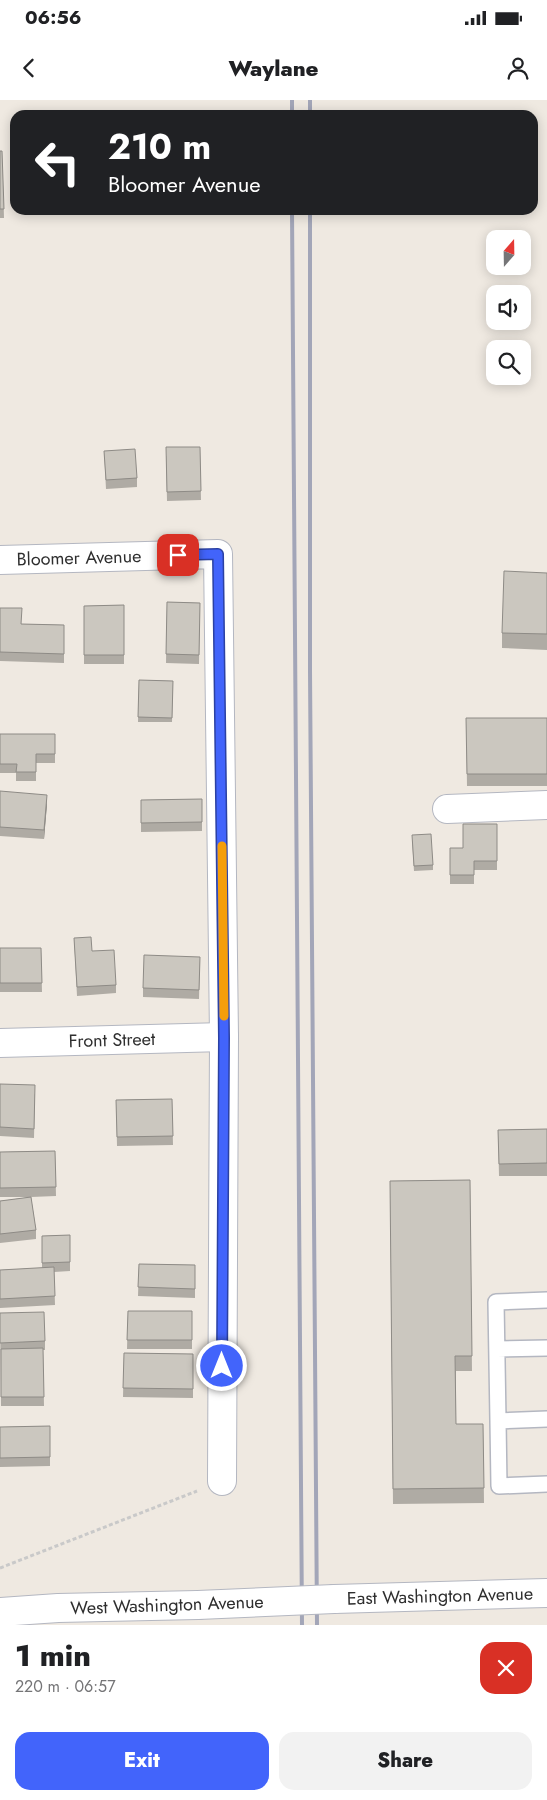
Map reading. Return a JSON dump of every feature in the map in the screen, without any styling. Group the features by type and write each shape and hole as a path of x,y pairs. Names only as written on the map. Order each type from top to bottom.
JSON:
{"street":[{"name":"Bloomer Avenue","path":"0,560 218,554 224,1038"},
{"path":"447,809 547,805"},
{"name":"Front Street","path":"0,1043 224,1038"},
{"path":"222,1482 224,1038"},
{"name":"East Washington Avenue","path":"334,1599 547,1593"},
{"name":"West Washington Avenue","path":"0,1612 58,1608 198,1605 334,1599"}],"lane":[{"path":"547,1300 496,1302 499,1486 547,1484"},
{"path":"497,1349 547,1348"},
{"path":"498,1421 547,1419"}],"path":[{"path":"0,1568 222,1482"}],"building":[{"path":"0,151 2,151 4,209 0,209"},
{"path":"166,447 200,447 201,491 167,492"},
{"path":"135,449 137,478 106,480 104,451"},
{"path":"504,571 547,573 547,634 502,633"},
{"path":"167,602 200,603 199,655 166,654"},
{"path":"124,605 124,655 84,655 84,606"},
{"path":"0,608 22,608 21,624 64,625 64,654 0,652"},
{"path":"139,680 173,681 172,718 138,717"},
{"path":"466,718 547,718 547,774 467,774"},
{"path":"0,734 55,734 55,754 36,754 36,772 16,772 17,764 0,764"},
{"path":"0,791 47,795 44,830 0,827"},
{"path":"202,799 202,822 141,823 141,800"},
{"path":"463,824 497,824 497,861 474,861 474,875 450,875 450,848 463,848"},
{"path":"431,834 433,865 414,866 412,835"},
{"path":"91,937 92,951 114,950 116,985 77,987 74,938"},
{"path":"0,948 41,948 42,983 0,983"},
{"path":"144,955 200,957 199,990 143,988"},
{"path":"0,1084 35,1085 34,1129 0,1127"},
{"path":"172,1099 173,1136 117,1137 116,1100"},
{"path":"547,1129 547,1163 499,1164 498,1130"},
{"path":"55,1151 56,1187 0,1188 0,1152"},
{"path":"470,1180 472,1356 455,1356 456,1424 483,1424 484,1488 393,1489 390,1181"},
{"path":"31,1197 36,1230 0,1234 0,1201"},
{"path":"70,1235 70,1262 42,1263 42,1236"},
{"path":"139,1264 195,1265 195,1289 138,1287"},
{"path":"54,1267 55,1296 0,1299 0,1270"},
{"path":"128,1311 192,1311 192,1340 127,1340"},
{"path":"44,1312 45,1341 0,1343 0,1313"},
{"path":"43,1348 44,1397 1,1397 1,1349"},
{"path":"124,1353 193,1354 193,1389 123,1388"},
{"path":"50,1426 50,1457 0,1458 0,1427"}],"railway":[{"path":"292,100 292,110"},
{"path":"310,100 310,110"},
{"path":"292,215 302,1625"},
{"path":"310,215 310,671 317,1625"}],"slow traffic":[{"path":"222,846 224,1016"}],"route":[{"path":"178,555 218,554 224,1038 222,1366"}]}
